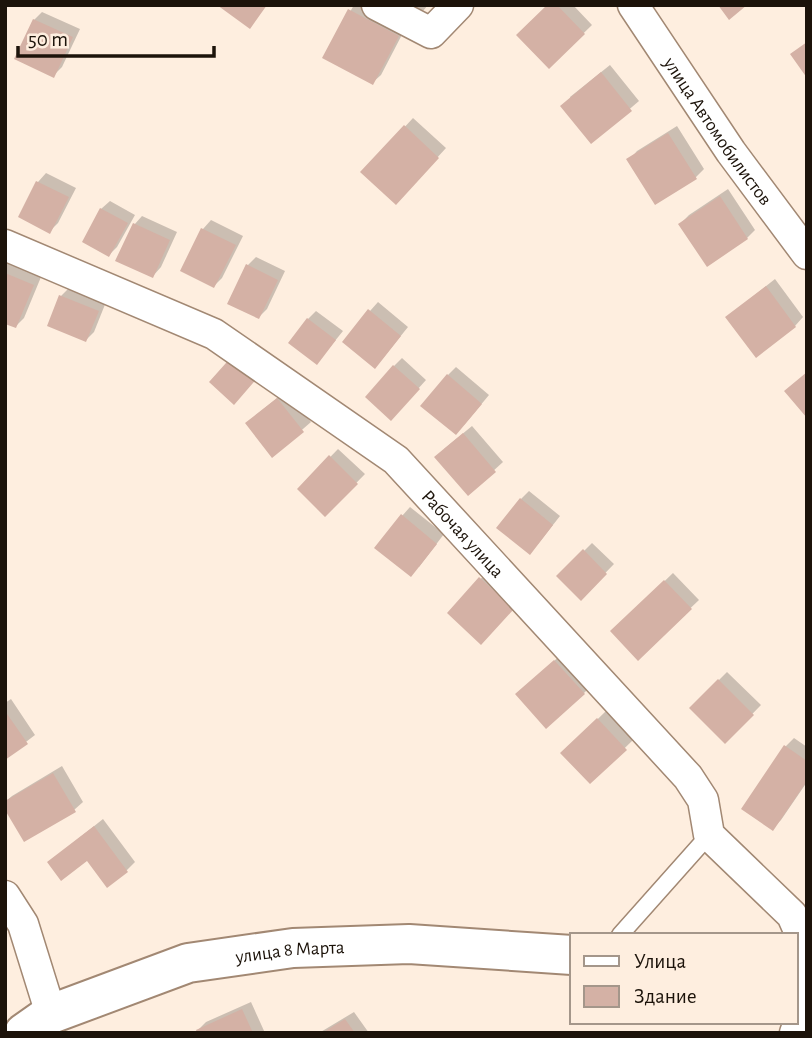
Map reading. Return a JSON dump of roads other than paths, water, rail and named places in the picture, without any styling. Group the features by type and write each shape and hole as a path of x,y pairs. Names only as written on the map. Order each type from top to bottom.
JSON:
{"main road":[{"name":"улица 8 Марта","path":"37,1023 188,963 293,948 409,944 570,955"}],"street":[{"path":"377,5 431,33 458,5"},
{"name":"улица Автомобилистов","path":"634,5 731,152 807,254"},
{"name":"Рабочая улица","path":"5,245 214,334 396,460 688,777 703,800 709,835"},
{"path":"709,835 792,915 807,949"},
{"path":"5,897 23,924 37,1023"},
{"path":"795,1033 807,1002"}],"lane":[{"path":"622,933 709,835"}]}
